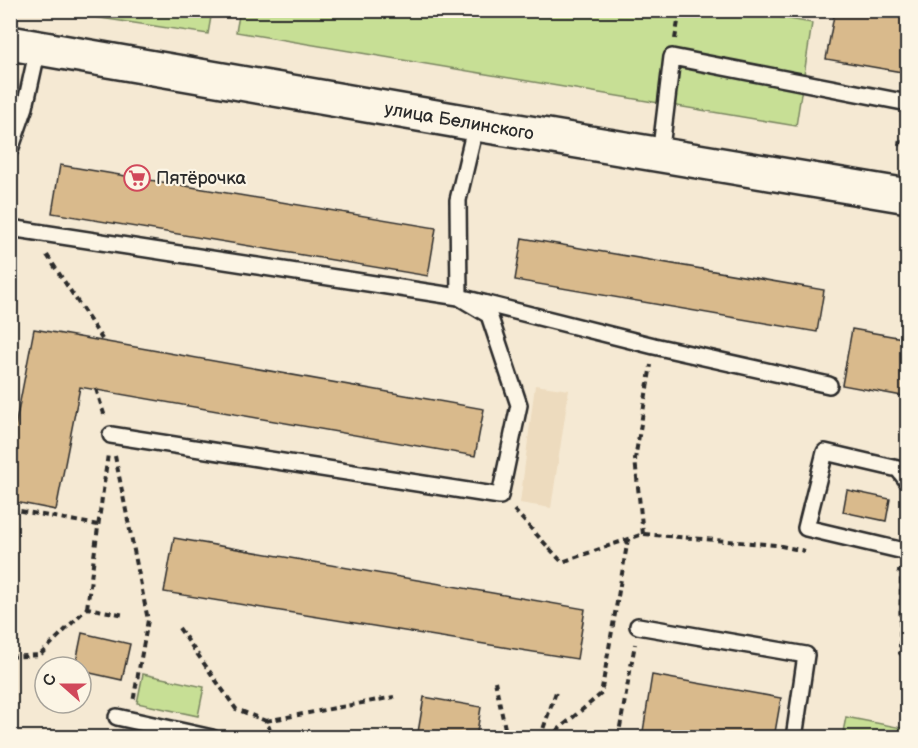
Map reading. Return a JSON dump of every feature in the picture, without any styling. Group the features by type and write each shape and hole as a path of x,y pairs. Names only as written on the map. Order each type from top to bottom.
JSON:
{"main road":[{"name":"улица Белинского","path":"24,46 660,156 908,196"}],"lane":[{"path":"10,150 25,107 24,46"},
{"path":"660,156 672,57 908,104"},
{"path":"459,297 458,200 476,124"},
{"path":"10,228 459,297 654,346 829,385"},
{"path":"111,435 500,496 519,405 489,315 459,297"},
{"path":"908,482 898,470 825,452 806,528 908,552"},
{"path":"638,626 806,655 794,738"},
{"path":"123,719 212,738"}],"path":[{"path":"672,57 680,10"},
{"path":"899,146 900,136"},
{"path":"31,232 104,342"},
{"path":"643,534 635,459 654,346"},
{"path":"96,389 111,435 148,620 123,719"},
{"path":"10,657 40,655 87,609 111,435"},
{"path":"500,496 562,562 643,534 776,545 810,552"},
{"path":"10,509 98,525"},
{"path":"548,738 601,694 628,539"},
{"path":"889,569 900,572 900,653 908,661"},
{"path":"87,609 125,615"},
{"path":"618,738 638,626"},
{"path":"179,628 236,709 266,721 394,697"},
{"path":"495,681 507,738"},
{"path":"540,738 556,692"},
{"path":"266,721 274,738"}],"shaded area":[{"path":"535,385 569,390 551,508 520,503"}],"green space":[{"path":"240,10 738,10 812,23 796,126 236,32"},
{"path":"53,11 212,11 208,34"},
{"path":"143,674 204,687 198,716 137,703"},
{"path":"846,717 907,729 907,737 842,737"}],"building":[{"path":"835,10 908,10 908,73 826,59"},
{"path":"60,165 436,228 428,276 52,213"},
{"path":"522,238 824,290 817,332 515,280"},
{"path":"34,329 484,409 475,456 80,387 56,510 10,501 10,453"},
{"path":"852,329 908,339 908,397 842,385"},
{"path":"847,490 890,499 886,521 843,512"},
{"path":"174,538 585,609 577,659 164,592"},
{"path":"82,633 130,644 122,680 93,674 93,655 77,655"},
{"path":"652,675 781,698 774,738 642,738"},
{"path":"424,697 481,707 476,738 417,738"}],"place":[{"name":"Пятёрочка","path":"137,178"}]}
